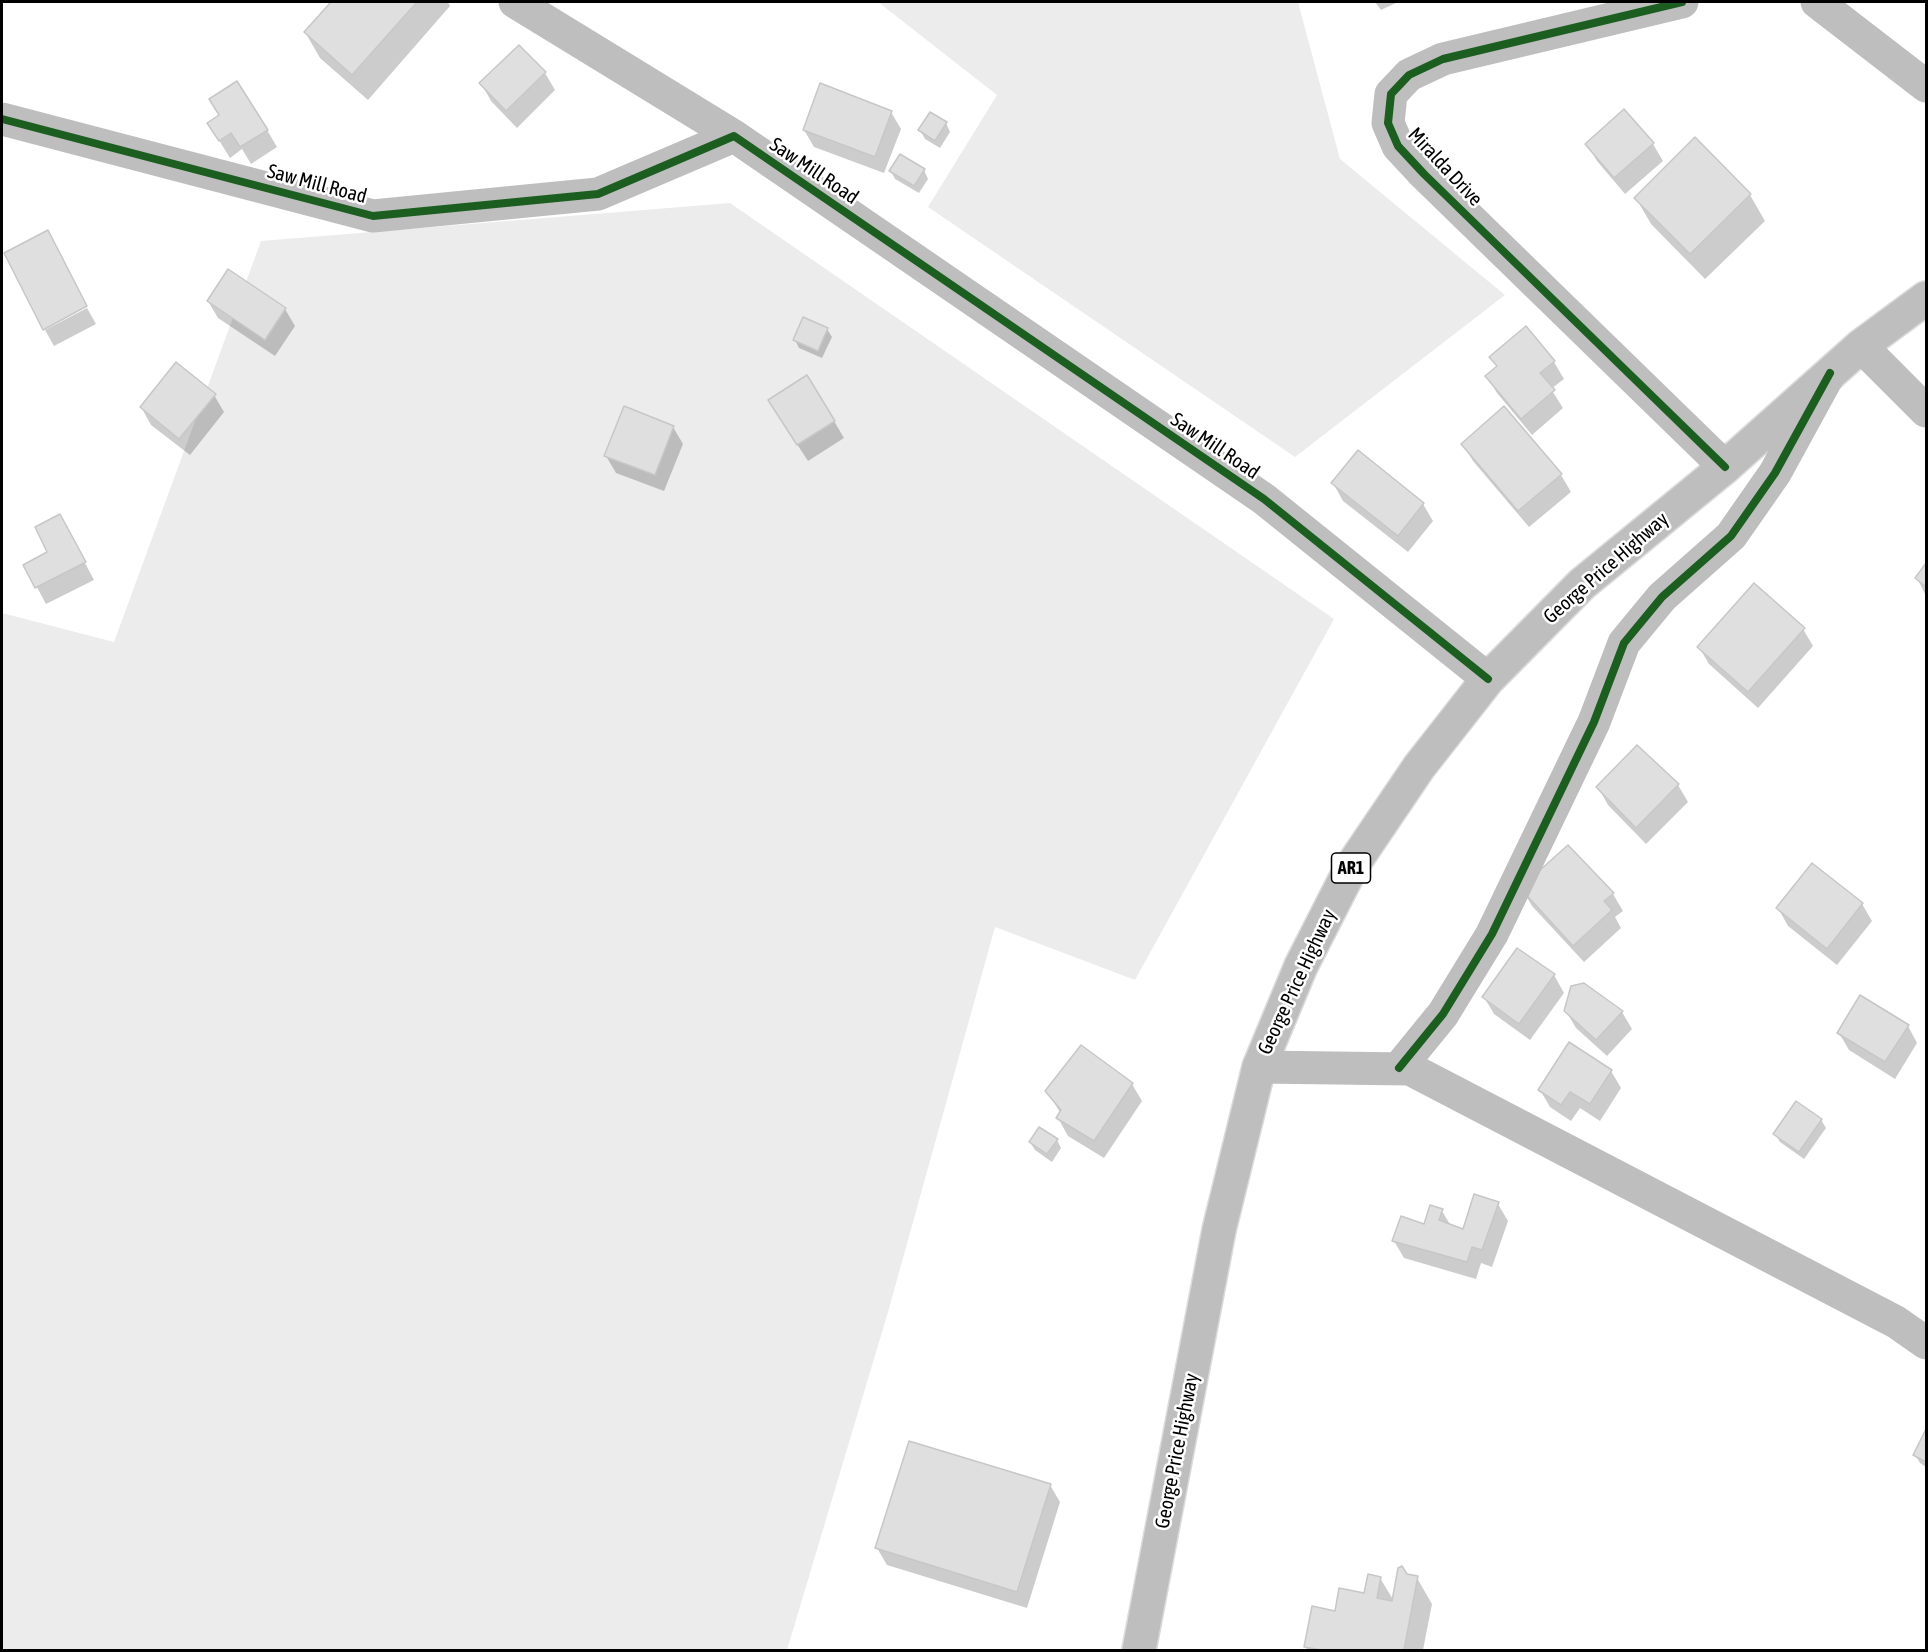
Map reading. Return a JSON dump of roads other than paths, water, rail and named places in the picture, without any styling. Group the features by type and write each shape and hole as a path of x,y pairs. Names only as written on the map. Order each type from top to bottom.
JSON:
{"main road":[{"path":"515,2 734,136"},
{"name":"Miralda Drive","path":"1682,2 1443,59 1409,75 1392,94 1388,123 1398,146 1424,174 1725,467"},
{"path":"1816,2 1926,86"},
{"name":"Saw Mill Road","path":"2,119 373,216 598,194 734,136 1264,499 1488,679"},
{"name":"George Price Highway","path":"1139,1650 1219,1230 1259,1067 1301,966 1352,866 1419,767 1488,679 1581,584 1725,467 1861,346 1926,298"},
{"path":"1861,346 1926,411"},
{"path":"1400,1068 1443,1014 1492,934 1594,722 1624,642 1662,597 1731,536 1775,473 1830,373"},
{"path":"1259,1067 1410,1069 1886,1317 1926,1343"}]}
